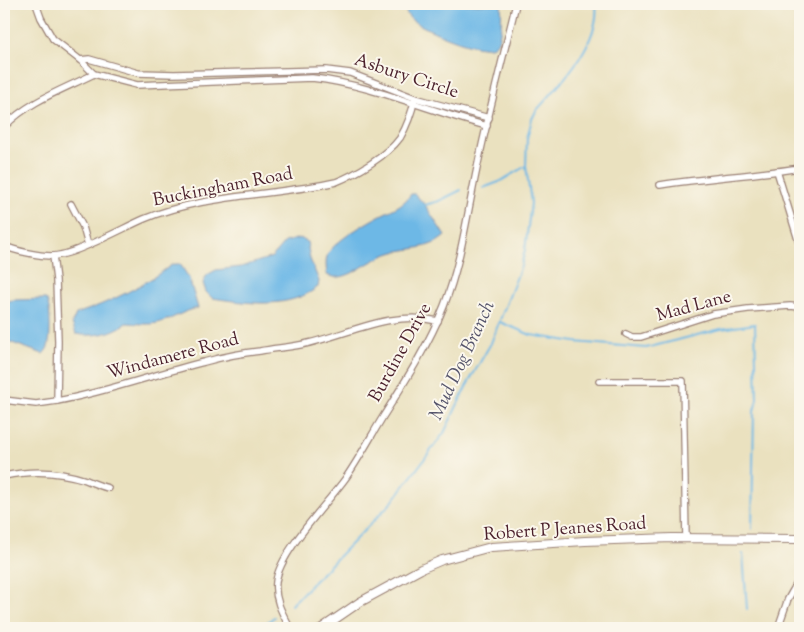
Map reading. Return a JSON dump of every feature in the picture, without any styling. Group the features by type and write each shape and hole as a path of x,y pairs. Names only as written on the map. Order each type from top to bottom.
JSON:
{"street":[{"name":"Asbury Circle","path":"36,4 40,18 53,39 80,60 94,74 137,85 312,78 368,88 414,101 489,118"},
{"name":"Burdine Drive","path":"290,628 281,612 275,595 279,568 288,553 346,478 414,367 438,321 454,276 516,4"},
{"name":"Asbury Circle","path":"80,60 89,59 138,73 174,74 326,70 350,73 452,117 488,126"},
{"path":"275,71 275,80"},
{"path":"312,71 312,78"},
{"path":"4,127 42,97 94,74"},
{"path":"174,74 174,83"},
{"name":"Buckingham Road","path":"4,246 11,249 53,256 88,245 146,218 171,210 234,197 324,184 348,177 374,161 399,139 409,120 414,101"},
{"path":"660,185 800,168"},
{"path":"777,171 800,246"},
{"path":"71,204 88,245"},
{"path":"53,256 56,280 58,341 57,401"},
{"name":"Mad Lane","path":"626,334 632,337 641,337 725,312 790,306 800,307"},
{"name":"Windamere Road","path":"4,400 36,404 57,401 89,395 157,374 230,356 306,344 384,321 406,317 438,321"},
{"path":"599,381 683,381 686,538"},
{"path":"4,476 33,472 51,472 79,478 108,488"},
{"name":"Robert P Jeanes Road","path":"322,628 360,602 421,569 442,560 491,547 585,541 686,538 800,540"},
{"path":"778,628 788,600 800,578"}],"water":[{"path":"404,4 501,4 499,37 495,45 489,47 479,47 454,40 412,20 406,13"},
{"path":"411,194 415,194 425,205 445,236 427,246 383,256 346,276 336,277 327,275 327,257 333,247 373,219 400,205"},
{"path":"300,238 307,242 310,259 319,281 318,287 306,294 281,302 253,303 212,298 206,292 203,283 207,275 216,270 241,267 272,257 285,242"},
{"path":"173,264 180,264 189,278 198,308 157,323 126,323 115,330 102,334 76,334 72,323 76,314 126,293"},
{"path":"46,299 50,315 50,336 48,347 43,354 4,340 4,302"}],"waterway":[{"name":"Mud Dog Branch","path":"291,605 392,502 444,433 466,387 491,343 521,266 525,250 531,203 526,166 527,138 532,119 536,111 567,76 586,48 596,19 596,4"},
{"path":"483,188 499,182 526,166"},
{"path":"425,205 439,201 461,190"},
{"path":"500,322 531,335 575,342 646,348 721,329 755,324 757,400 754,411 752,529"},
{"path":"743,554 747,609"},
{"name":"Mud Dog Branch","path":"260,628 274,617"}]}
